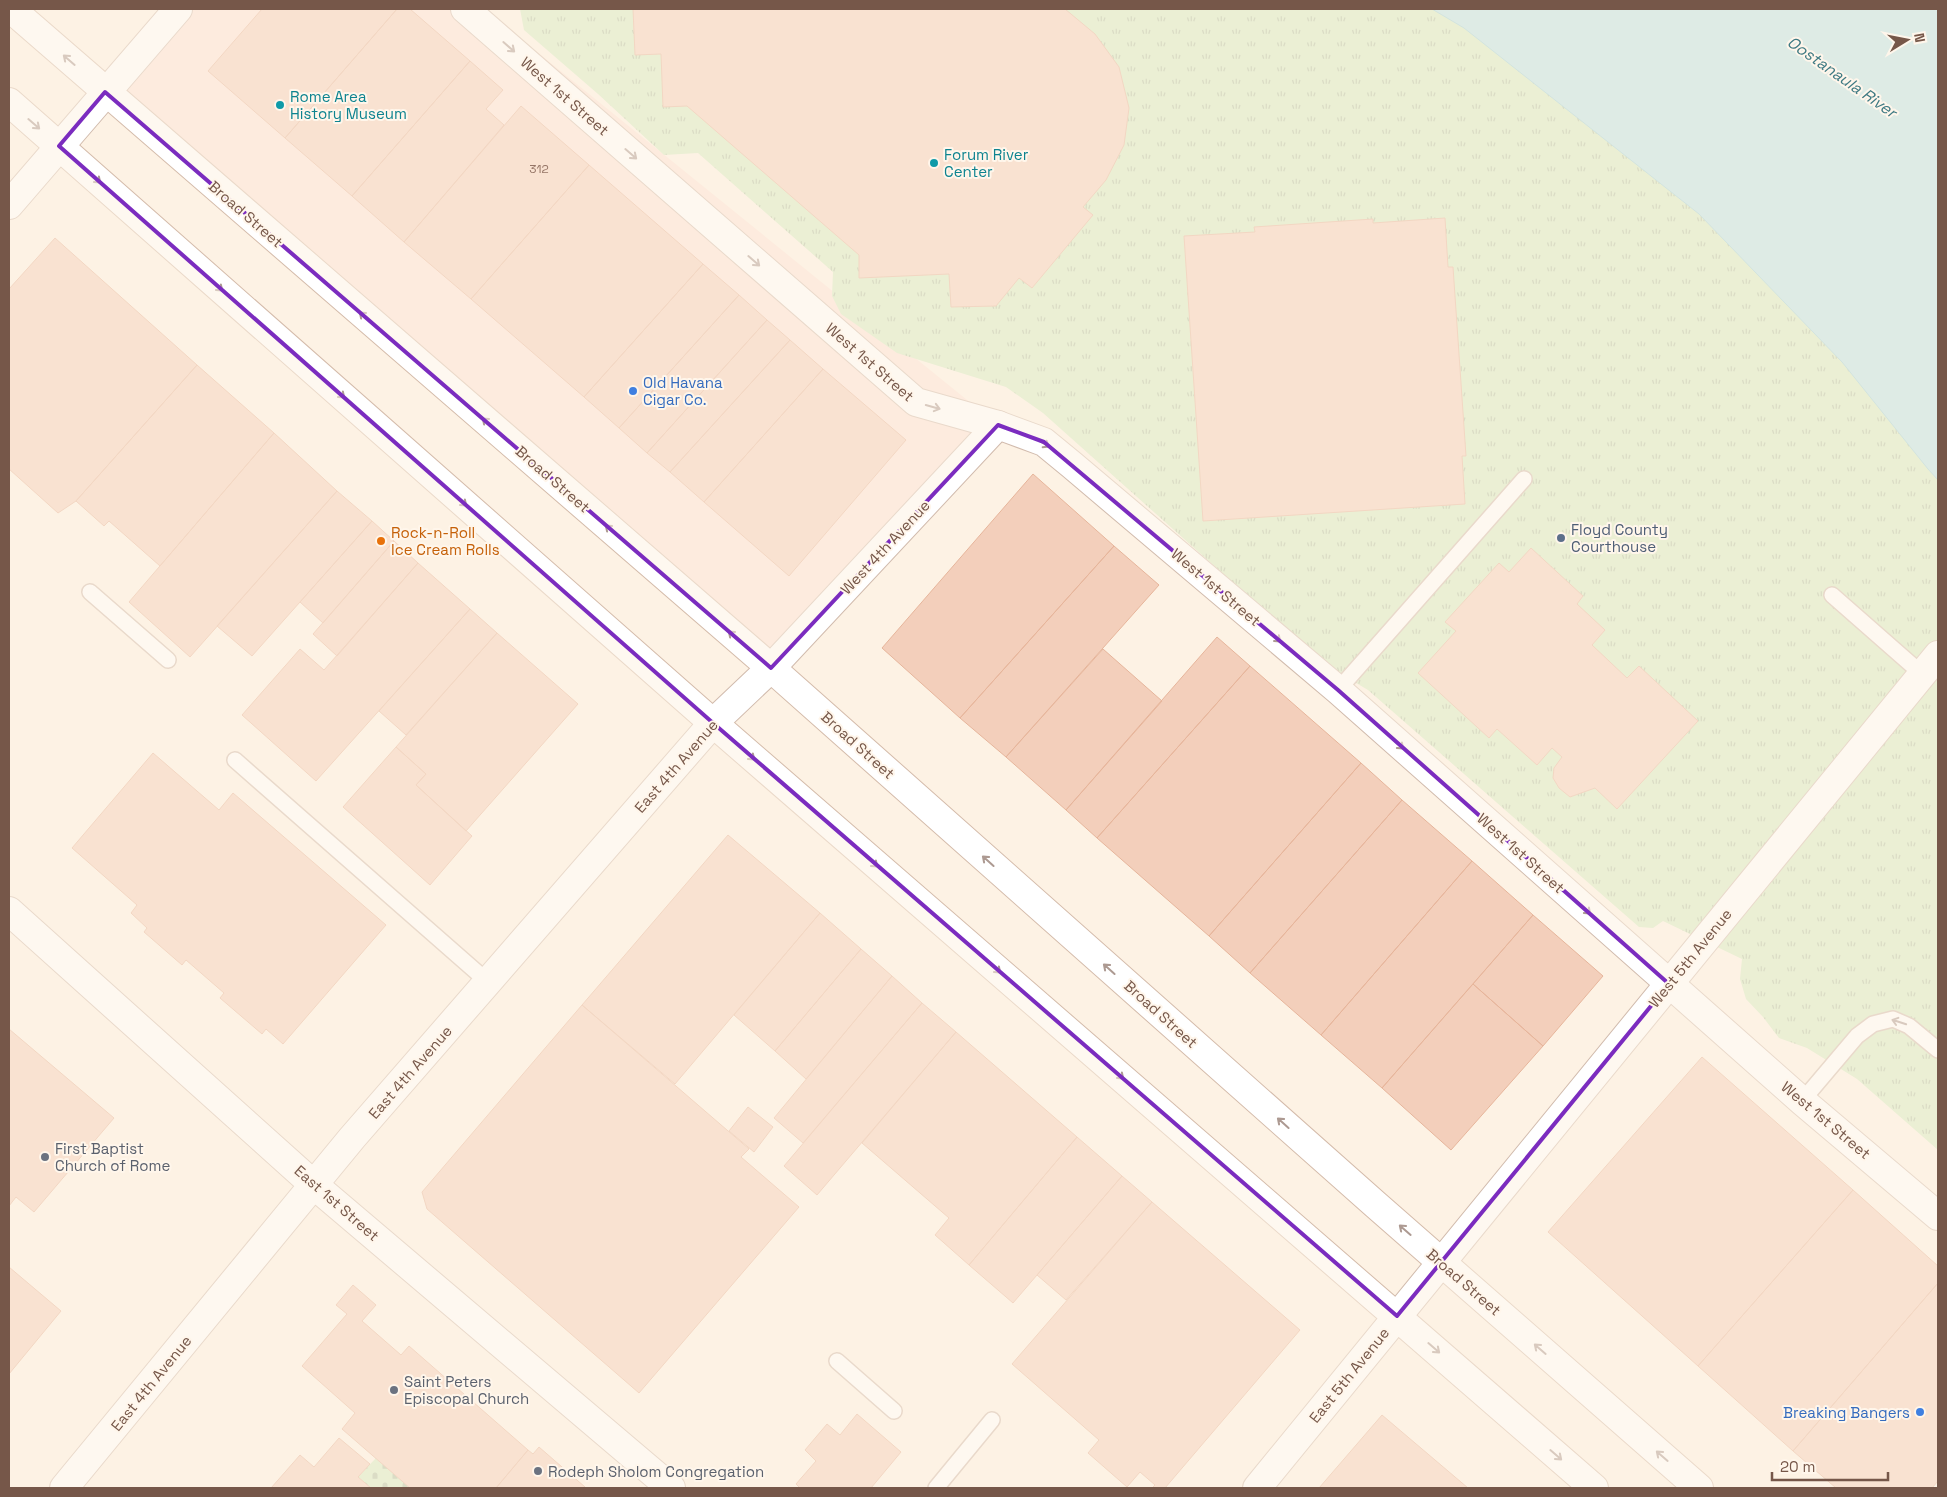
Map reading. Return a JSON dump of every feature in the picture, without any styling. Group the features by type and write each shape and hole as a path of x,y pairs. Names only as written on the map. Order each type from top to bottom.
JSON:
{"street":[{"name":"Broad Street","path":"11,9 771,668 1699,1488"},
{"path":"9,205 178,9"},
{"name":"West 1st Street","path":"465,9 916,402 998,425 1044,442 1338,690 1802,1101 1938,1216"},
{"path":"9,102 712,723 1594,1488"},
{"name":"West 4th Avenue","path":"771,668 998,425"},
{"name":"West 5th Avenue","path":"1442,1262 1930,664"},
{"name":"East 4th Avenue","path":"64,1488 352,1138 712,723 771,668"},
{"name":"East 1st Street","path":"9,911 314,1185 671,1488"},
{"name":"East 5th Avenue","path":"1257,1488 1442,1262"}],"lane":[{"path":"1338,690 1524,479"},
{"path":"90,592 168,660"},
{"path":"1832,595 1930,664"},
{"path":"235,760 488,982"},
{"path":"1802,1101 1857,1036 1873,1024 1893,1019 1909,1026 1938,1050"},
{"path":"838,1362 894,1411"},
{"path":"936,1488 992,1420"}],"highlighted area":[{"path":"105,92 771,668 998,425 1044,442 1338,690 1669,984 1397,1316 713,723 59,146"}],"shaded area":[{"path":"179,9 484,9 998,425 771,668 105,92"}],"green space":[{"name":"Floyd County Courthouse","path":"520,9 1761,9 1938,136 1938,1150 1857,1079 1807,1048 1779,1038 1746,999 1740,979 1742,959 1663,921 1653,928 1639,927 1368,690 1324,664 1043,413 1006,387 897,353 841,314 832,296 833,272 698,153 664,155 598,94 524,30"},
{"path":"376,1458 410,1488 371,1488 358,1477"}],"water":[{"name":"Oostanaula River","path":"1432,9 1938,9 1938,480 1842,362 1699,214 1464,28"}],"building":[{"name":"Rome Area History Museum","path":"262,9 397,9 285,138 208,71"},
{"path":"397,9 410,9 470,61 352,196 285,138"},
{"name":"Forum River Center","path":"633,9 1065,9 1095,34 1119,67 1129,108 1124,145 1106,180 1083,207 1093,215 1032,288 1019,278 996,306 951,307 949,274 859,278 859,255 687,106 663,107 661,54 635,55"},
{"path":"470,61 503,90 486,109 504,125 404,242 352,196"},
{"path":"521,106 589,165 471,299 404,242"},
{"path":"589,165 703,264 584,397 471,299"},
{"path":"1445,218 1448,267 1453,267 1466,456 1462,456 1465,504 1203,521 1184,236 1255,232 1254,227 1373,219 1373,223"},
{"path":"55,238 197,365 76,501 58,513 9,469 9,289"},
{"path":"703,264 739,295 619,428 584,397"},
{"path":"739,295 767,320 647,453 619,428"},
{"path":"767,320 790,340 670,472 647,453"},
{"path":"790,340 823,369 704,502 670,472"},
{"path":"197,365 274,433 160,566 109,521 104,526 76,501"},
{"path":"823,369 906,440 789,576 704,502"},
{"path":"274,433 337,491 190,657 129,602"},
{"path":"1033,474 1114,546 960,718 882,648"},
{"path":"337,491 372,521 252,656 217,626"},
{"path":"372,521 394,541 323,623 300,602"},
{"path":"394,541 418,563 337,656 313,634"},
{"path":"1114,546 1159,585 1006,757 960,718"},
{"path":"1531,548 1583,596 1577,604 1605,630 1592,645 1627,678 1639,666 1698,721 1617,809 1595,788 1570,797 1559,788 1553,778 1554,768 1562,757 1552,748 1537,765 1497,729 1489,738 1418,673 1456,631 1445,622 1499,563 1509,572"},
{"path":"418,563 470,609 316,781 242,715 300,649 324,670"},
{"path":"470,609 497,633 406,735 379,711"},
{"path":"497,633 578,704 466,831 416,785 426,774 396,747"},
{"path":"1217,637 1250,666 1097,838 1066,810"},
{"path":"1103,649 1162,701 1066,810 1006,757"},
{"path":"1250,666 1361,763 1209,936 1097,838"},
{"path":"396,747 426,774 416,785 472,836 430,885 343,807"},
{"path":"153,753 219,810 233,793 386,925 283,1044 266,1029 262,1034 220,998 224,993 186,960 182,965 144,932 147,928 131,913 137,905 72,848"},
{"path":"1361,763 1402,800 1250,973 1209,936"},
{"path":"1402,800 1472,861 1321,1035 1250,973"},
{"path":"728,835 820,913 675,1084 582,1005"},
{"path":"1472,861 1533,915 1382,1088 1321,1035"},
{"path":"820,913 861,949 775,1051 734,1015"},
{"path":"1533,915 1603,976 1543,1046 1473,984"},
{"path":"861,949 892,976 806,1079 775,1051"},
{"path":"892,976 922,1003 803,1143 774,1118"},
{"path":"1473,984 1543,1046 1451,1150 1382,1088"},
{"path":"922,1003 956,1032 817,1195 784,1166"},
{"path":"582,1005 749,1149 741,1157 799,1207 639,1393 427,1209 422,1192"},
{"name":"First Baptist Church of Rome","path":"9,1029 114,1118 34,1212 16,1197 9,1206"},
{"path":"956,1032 1077,1137 969,1265 935,1235 949,1218 862,1143"},
{"path":"1702,1057 1853,1190 1698,1366 1548,1232"},
{"path":"748,1107 773,1127 754,1152 729,1131"},
{"path":"1077,1137 1122,1176 1013,1303 969,1265"},
{"path":"1122,1176 1152,1202 1066,1300 1037,1275"},
{"path":"1853,1190 1938,1266 1938,1283 1793,1451 1698,1366"},
{"path":"1152,1202 1300,1330 1165,1488 1152,1488 1155,1485 1140,1472 1127,1487 1088,1453 1099,1440 1012,1364"},
{"path":"9,1267 61,1311 9,1374"},
{"path":"1938,1283 1938,1481 1932,1488 1836,1488 1793,1451"},
{"name":"Saint Peters Episcopal Church","path":"353,1285 376,1305 362,1321 401,1355 409,1346 528,1450 496,1488 410,1488 342,1429 355,1413 302,1366 347,1314 336,1305"},
{"path":"857,1414 901,1452 871,1488 800,1488 796,1484 816,1461 805,1450 827,1424 840,1435"},
{"path":"1382,1415 1468,1488 1319,1488"},
{"path":"339,1438 370,1464 358,1477 371,1488 271,1488 300,1455 314,1467"},
{"name":"Rodeph Sholom Congregation","path":"539,1447 585,1487 496,1488 528,1450 533,1454"}],"place":[{"name":"Rome Area History Museum","path":"280,105"},
{"name":"Forum River Center","path":"934,163"},
{"name":"Old Havana Cigar Co.","path":"633,391"},
{"name":"Floyd County Courthouse","path":"1561,538"},
{"name":"Rock-n-Roll Ice Cream Rolls","path":"381,541"},
{"name":"First Baptist Church of Rome","path":"45,1157"},
{"name":"Saint Peters Episcopal Church","path":"394,1390"},
{"name":"Breaking Bangers","path":"1920,1412"},
{"name":"Rodeph Sholom Congregation","path":"538,1471"}]}
